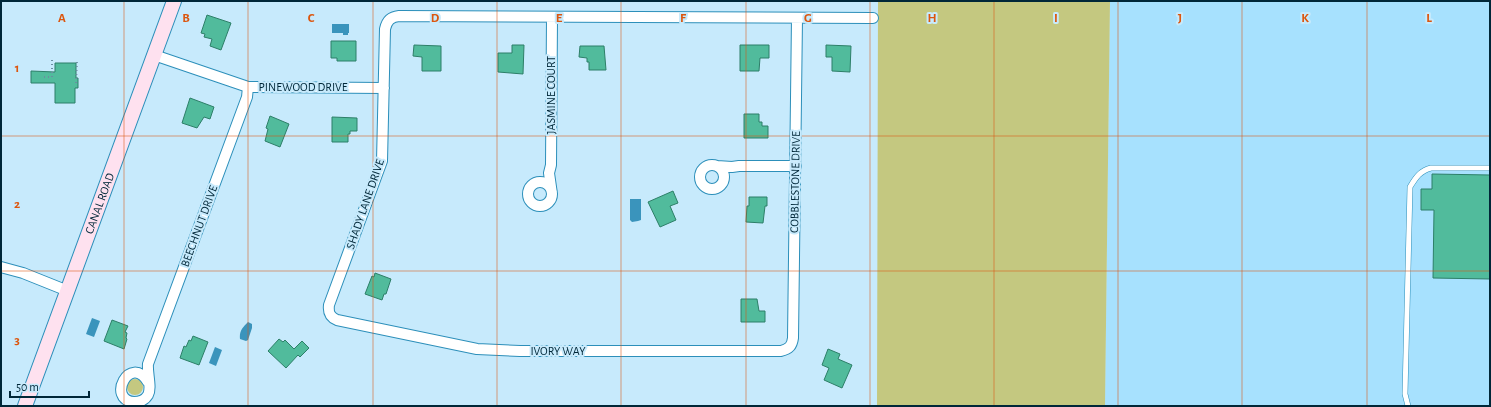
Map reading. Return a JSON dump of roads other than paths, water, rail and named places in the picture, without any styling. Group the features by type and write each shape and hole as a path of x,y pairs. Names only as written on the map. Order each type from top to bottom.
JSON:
{"street":[{"name":"CANAL ROAD","path":"25,406 174,1"},
{"name":"SHADY LANE DRIVE","path":"329,315 329,305 382,161 387,23 390,19 399,16 552,17"},
{"path":"552,17 873,18"},
{"name":"JASMINE COURT","path":"552,17 551,165 549,173 552,194"},
{"name":"COBBLESTONE DRIVE","path":"791,346 793,338 797,18"},
{"name":"PINEWOOD DRIVE","path":"154,55 248,87 384,88"},
{"name":"BEECHNUT DRIVE","path":"148,364 140,371 128,375 122,382 122,392 127,399 136,402 144,399 149,391 148,364 246,97 248,87"},
{"path":"732,168 719,187 708,188 702,184 700,176 703,169 709,165 732,168 739,166 796,166"},
{"path":"717,166 723,172 724,180"},
{"path":"537,182 541,182 548,186 552,194 547,204 539,206 532,204 529,201 528,193 531,186 549,173"},
{"path":"1,267 23,273 68,292"},
{"name":"IVORY WAY","path":"329,315 337,320 477,349 781,350 788,349 791,346"},
{"path":"133,374 142,375 148,382"}],"lane":[{"path":"1408,406 1405,394 1410,187 1423,170 1431,168 1490,168"}]}
